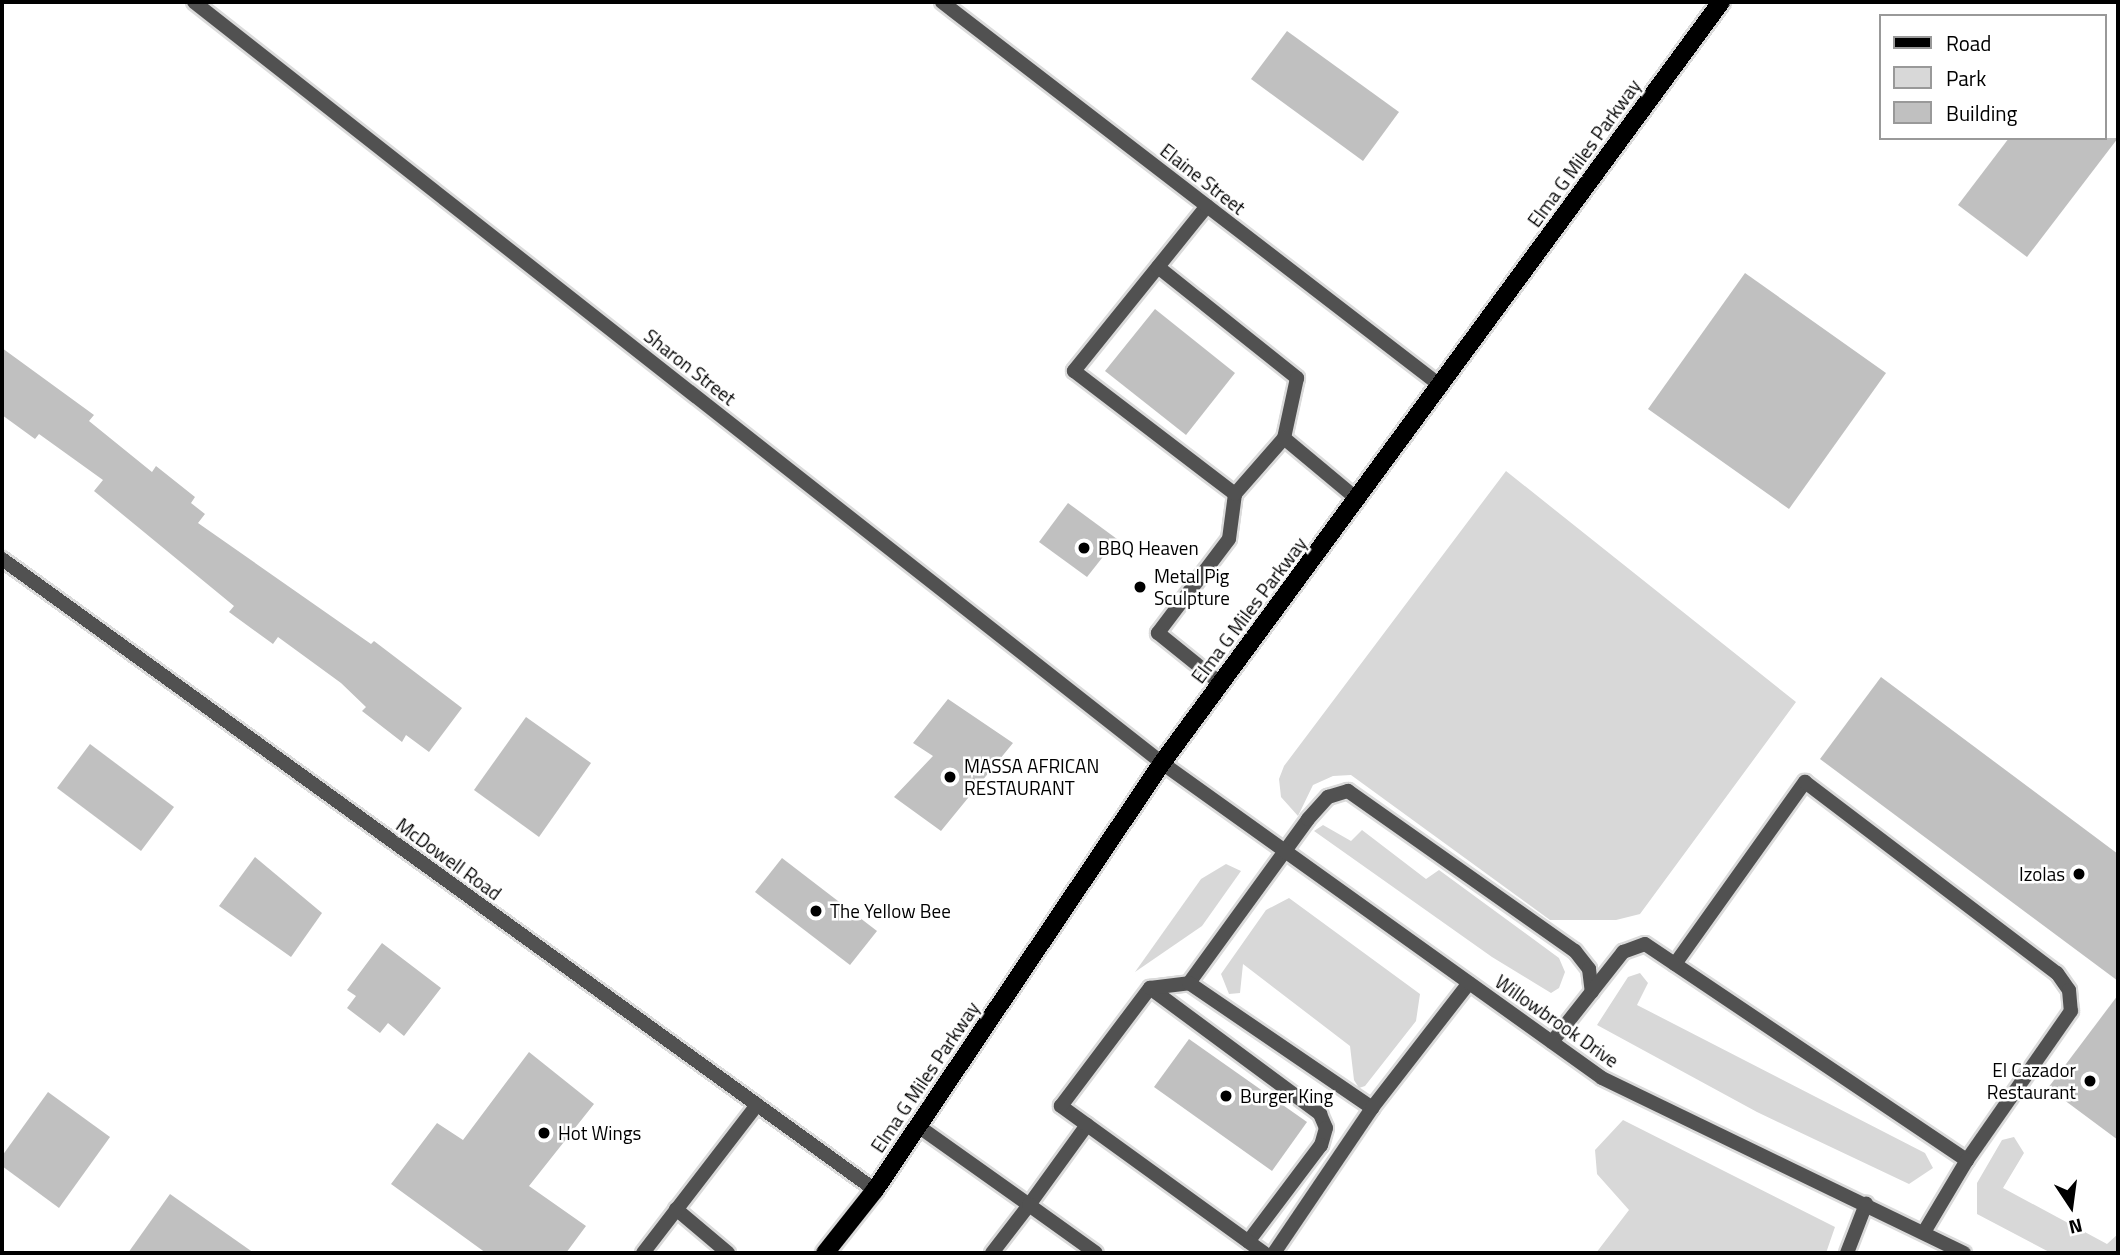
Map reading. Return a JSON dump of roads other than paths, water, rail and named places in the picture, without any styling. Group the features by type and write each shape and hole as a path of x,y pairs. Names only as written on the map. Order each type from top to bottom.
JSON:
{"main road":[{"name":"Elma G Miles Parkway","path":"825,1253 875,1190 1162,763 1721,2"}],"street":[{"name":"Sharon Street","path":"194,2 1162,763"},
{"name":"Elaine Street","path":"942,2 1441,386"},
{"path":"1207,206 1074,371 1235,494"},
{"path":"1158,268 1297,378 1284,438 1235,494 1229,539 1158,633 1220,683"},
{"path":"1284,438 1357,499"},
{"name":"McDowell Road","path":"2,559 875,1190"},
{"name":"Willowbrook Drive","path":"1162,763 1602,1079 1964,1253"},
{"path":"1675,964 1805,782 2057,974 2069,990 2071,1012 1967,1160 1924,1232"},
{"path":"1189,983 1285,851 1328,797 1359,795 1574,951 1589,969 1592,992"},
{"path":"1552,1042 1623,952 1645,944 1967,1160"},
{"path":"1264,1253 1061,1106 1150,988 1189,983 1373,1108"},
{"path":"1274,1253 1373,1108 1469,983"},
{"path":"1150,988 1320,1114 1326,1128 1321,1145 1248,1242"},
{"path":"643,1253 757,1105"},
{"path":"992,1253 1087,1125"},
{"path":"918,1126 1096,1253"},
{"path":"1847,1253 1866,1204"},
{"path":"677,1209 728,1253"}],"place":[{"name":"BBQ Heaven","path":"1084,548"},
{"name":"Metal Pig Sculpture","path":"1140,587"},
{"name":"MASSA AFRICAN RESTAURANT","path":"950,777"},
{"name":"Izolas","path":"2079,874"},
{"name":"The Yellow Bee","path":"816,911"},
{"name":"El Cazador Restaurant","path":"2090,1081"},
{"name":"Burger King","path":"1226,1096"},
{"name":"Hot Wings","path":"544,1133"}]}
